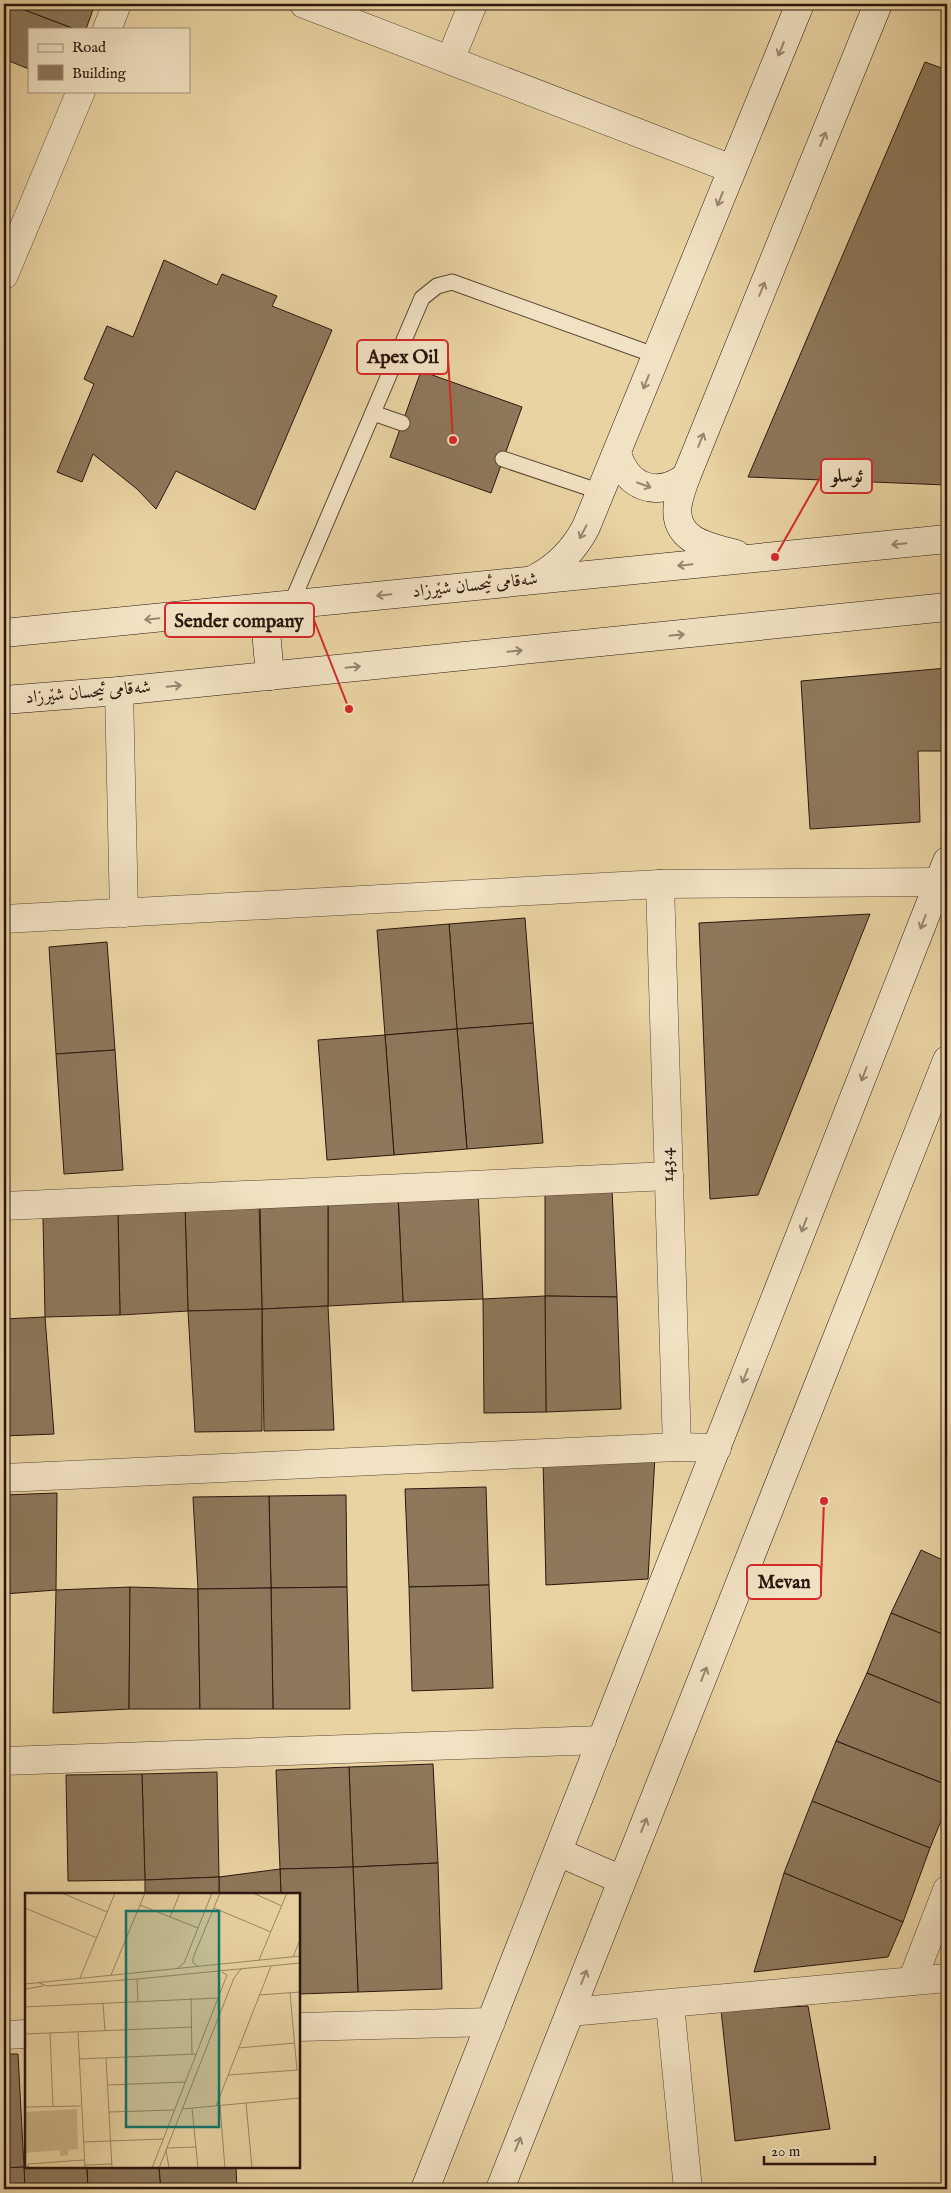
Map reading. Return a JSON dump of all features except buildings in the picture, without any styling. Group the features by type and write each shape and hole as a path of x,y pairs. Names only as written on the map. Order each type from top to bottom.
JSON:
{"street":[{"path":"107,28 118,4"},
{"path":"304,4 732,169"},
{"path":"450,60 473,4"},
{"path":"533,580 558,565 577,544 601,492 800,4"},
{"path":"752,558 706,547 688,536 681,524 678,511 686,477 878,4"},
{"path":"4,275 81,92"},
{"path":"617,452 621,465 628,476 644,486 663,488 676,484 686,477"},
{"name":"شەقامی ئیحسان شێرزاد","path":"4,633 947,539"},
{"name":"شەقامی ئیحسان شێرزاد","path":"4,700 119,691 947,607"},
{"path":"264,608 270,676"},
{"path":"119,691 124,912"},
{"path":"4,919 943,871 426,2189"},
{"name":"143.4","path":"660,884 677,1447"},
{"path":"500,2189 947,1060"},
{"path":"4,1206 669,1176"},
{"path":"4,1478 677,1447 717,1448"},
{"path":"4,1761 602,1740"},
{"path":"558,1852 622,1880"},
{"path":"912,1981 947,1890"},
{"path":"570,2012 947,1978"},
{"path":"670,2004 688,2189"},
{"path":"300,2027 491,2022"},
{"path":"4,2035 25,2034"}],"lane":[{"path":"291,604 422,298 436,286 452,282 657,356"},
{"path":"373,414 402,423"},
{"path":"503,459 601,492"}],"place":[{"name":"Apex Oil","path":"453,440"},
{"name":"ئوسلو","path":"775,557"},
{"name":"Sender company","path":"349,709"},
{"name":"Mevan","path":"824,1501"}]}
